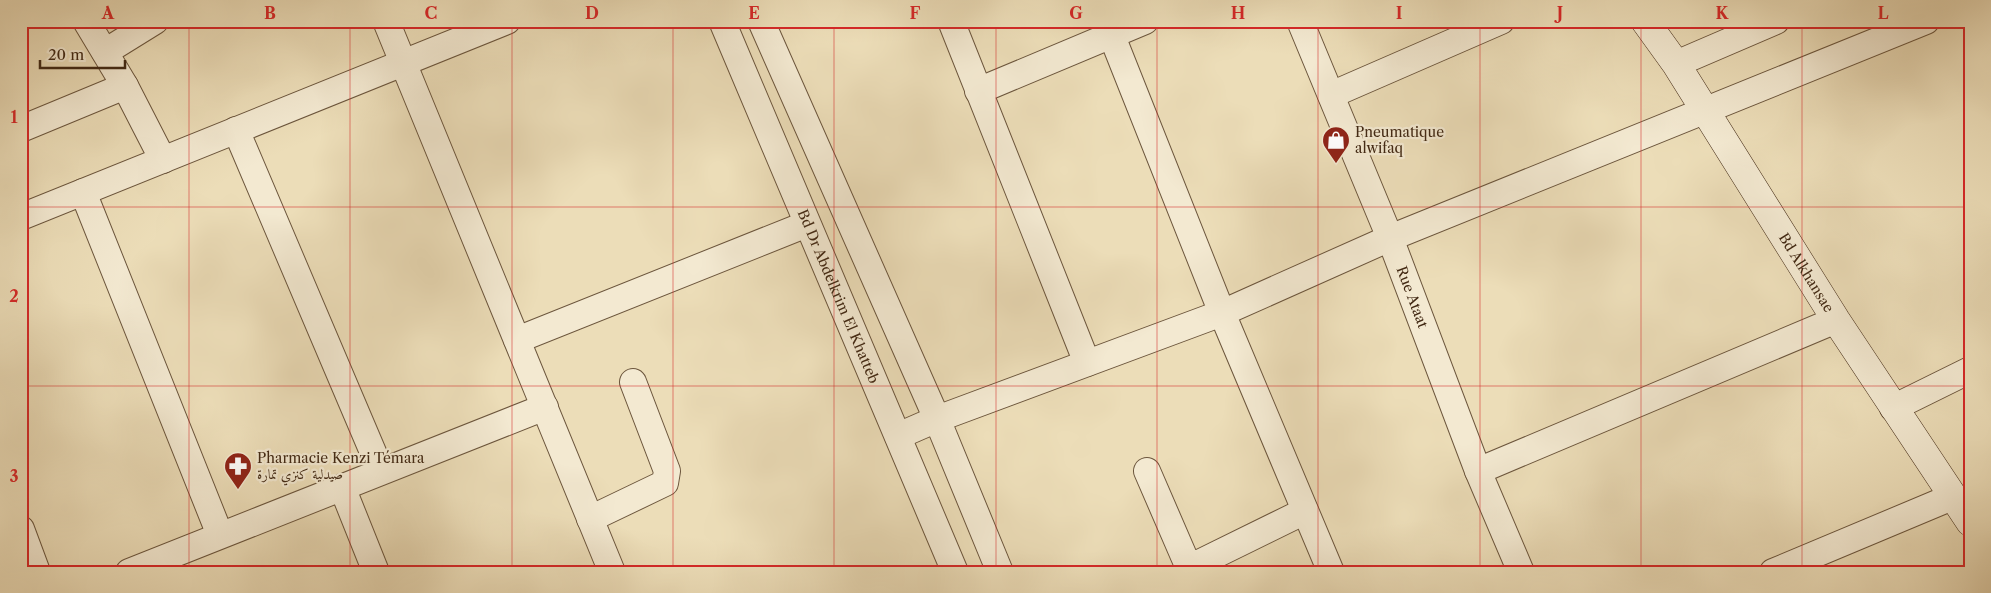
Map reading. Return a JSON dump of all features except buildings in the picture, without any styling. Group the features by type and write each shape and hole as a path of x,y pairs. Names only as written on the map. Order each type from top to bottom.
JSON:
{"main road":[{"name":"Bd Alkhansae","path":"1645,21 1676,64 1836,320 1970,522"}],"street":[{"path":"86,21 125,86 163,160"},
{"path":"105,52 155,21"},
{"path":"386,21 612,572"},
{"path":"21,217 507,21"},
{"name":"Bd Dr Abdelkrim El Khatteb","path":"722,21 955,572"},
{"path":"761,21 937,419 1000,572"},
{"path":"951,21 1088,363"},
{"path":"978,91 1109,28 1146,21"},
{"name":"Rue Ataat","path":"1300,21 1390,238 1478,471 1521,572"},
{"path":"1331,95 1501,21"},
{"path":"1676,64 1776,21"},
{"path":"898,436 937,419 1222,313 1390,238 1926,21"},
{"path":"1109,28 1222,313 1330,572"},
{"path":"21,129 125,86"},
{"path":"236,130 381,471"},
{"path":"83,192 220,535"},
{"path":"517,340 807,224"},
{"path":"1478,471 1836,320"},
{"path":"1893,408 1970,370"},
{"path":"590,519 665,483 667,471 633,382"},
{"path":"129,572 544,406"},
{"path":"1147,471 1190,570 1305,511"},
{"path":"342,487 376,572"},
{"path":"1773,572 1952,497"},
{"path":"21,530 37,572"}],"place":[{"name":"Pneumatique alwifaq","path":"1336,164"},
{"name":"Pharmacie Kenzi Témara صيدلية كنزي تمارة","path":"238,490"}]}
